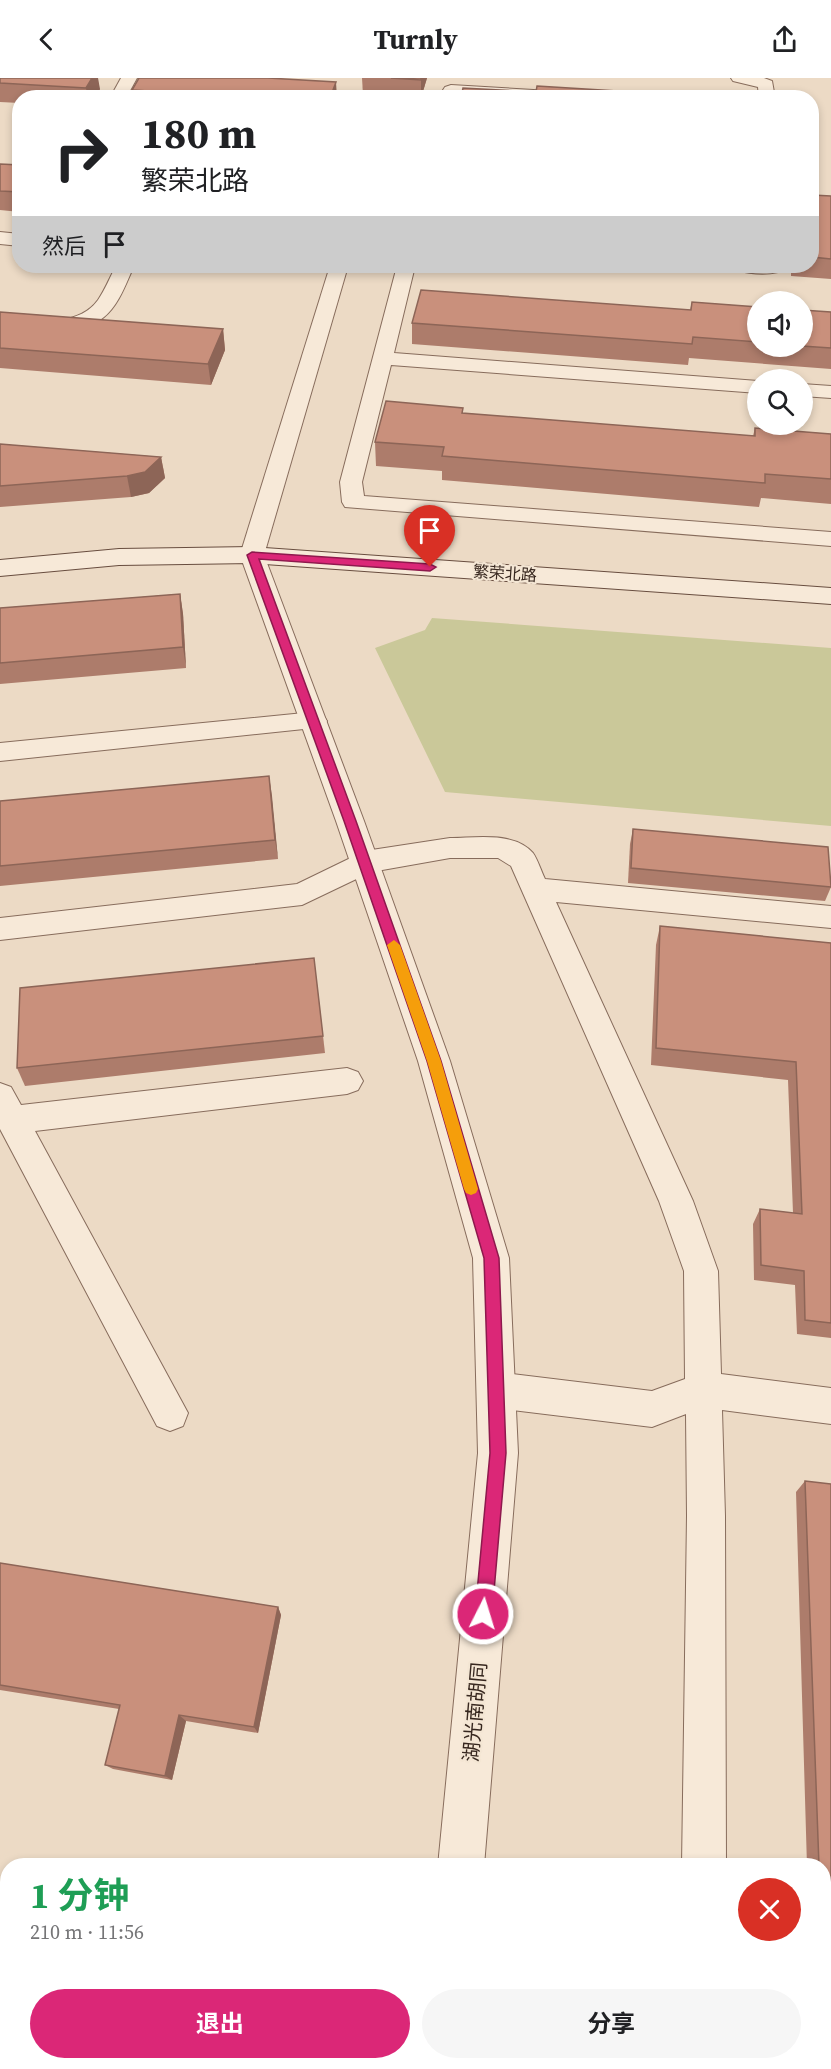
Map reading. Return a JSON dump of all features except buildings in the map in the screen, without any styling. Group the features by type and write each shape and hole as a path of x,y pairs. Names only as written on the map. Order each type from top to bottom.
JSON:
{"street":[{"name":"繁荣北路","path":"0,568 119,557 252,555 831,596"},
{"name":"湖光南胡同","path":"252,555 365,862 434,1061 491,1258 498,1453 462,1858"}],"lane":[{"path":"739,78 752,79 766,84 766,90"},
{"path":"451,88 478,90"},
{"path":"0,321 46,325 76,324 95,316 105,305 121,273"},
{"path":"252,555 337,273"},
{"path":"404,273 351,482 353,502 831,539"},
{"path":"382,358 747,386"},
{"path":"813,391 831,392"},
{"path":"0,753 314,721"},
{"path":"0,929 302,894 365,862 450,848 503,848 522,859 676,1201 701,1271 706,1516 704,1858"},
{"path":"536,890 831,917"},
{"path":"170,1413 6,1109 347,1081"},
{"path":"496,1390 652,1409 704,1390 831,1406"}],"shaded area":[{"path":"432,618 831,648 831,826 445,792 375,648 425,630"}],"slow traffic":[{"path":"394,945 434,1061 471,1189"}],"route":[{"path":"430,567 252,555 350,821 434,1061 491,1258 498,1453 483,1614"}]}
